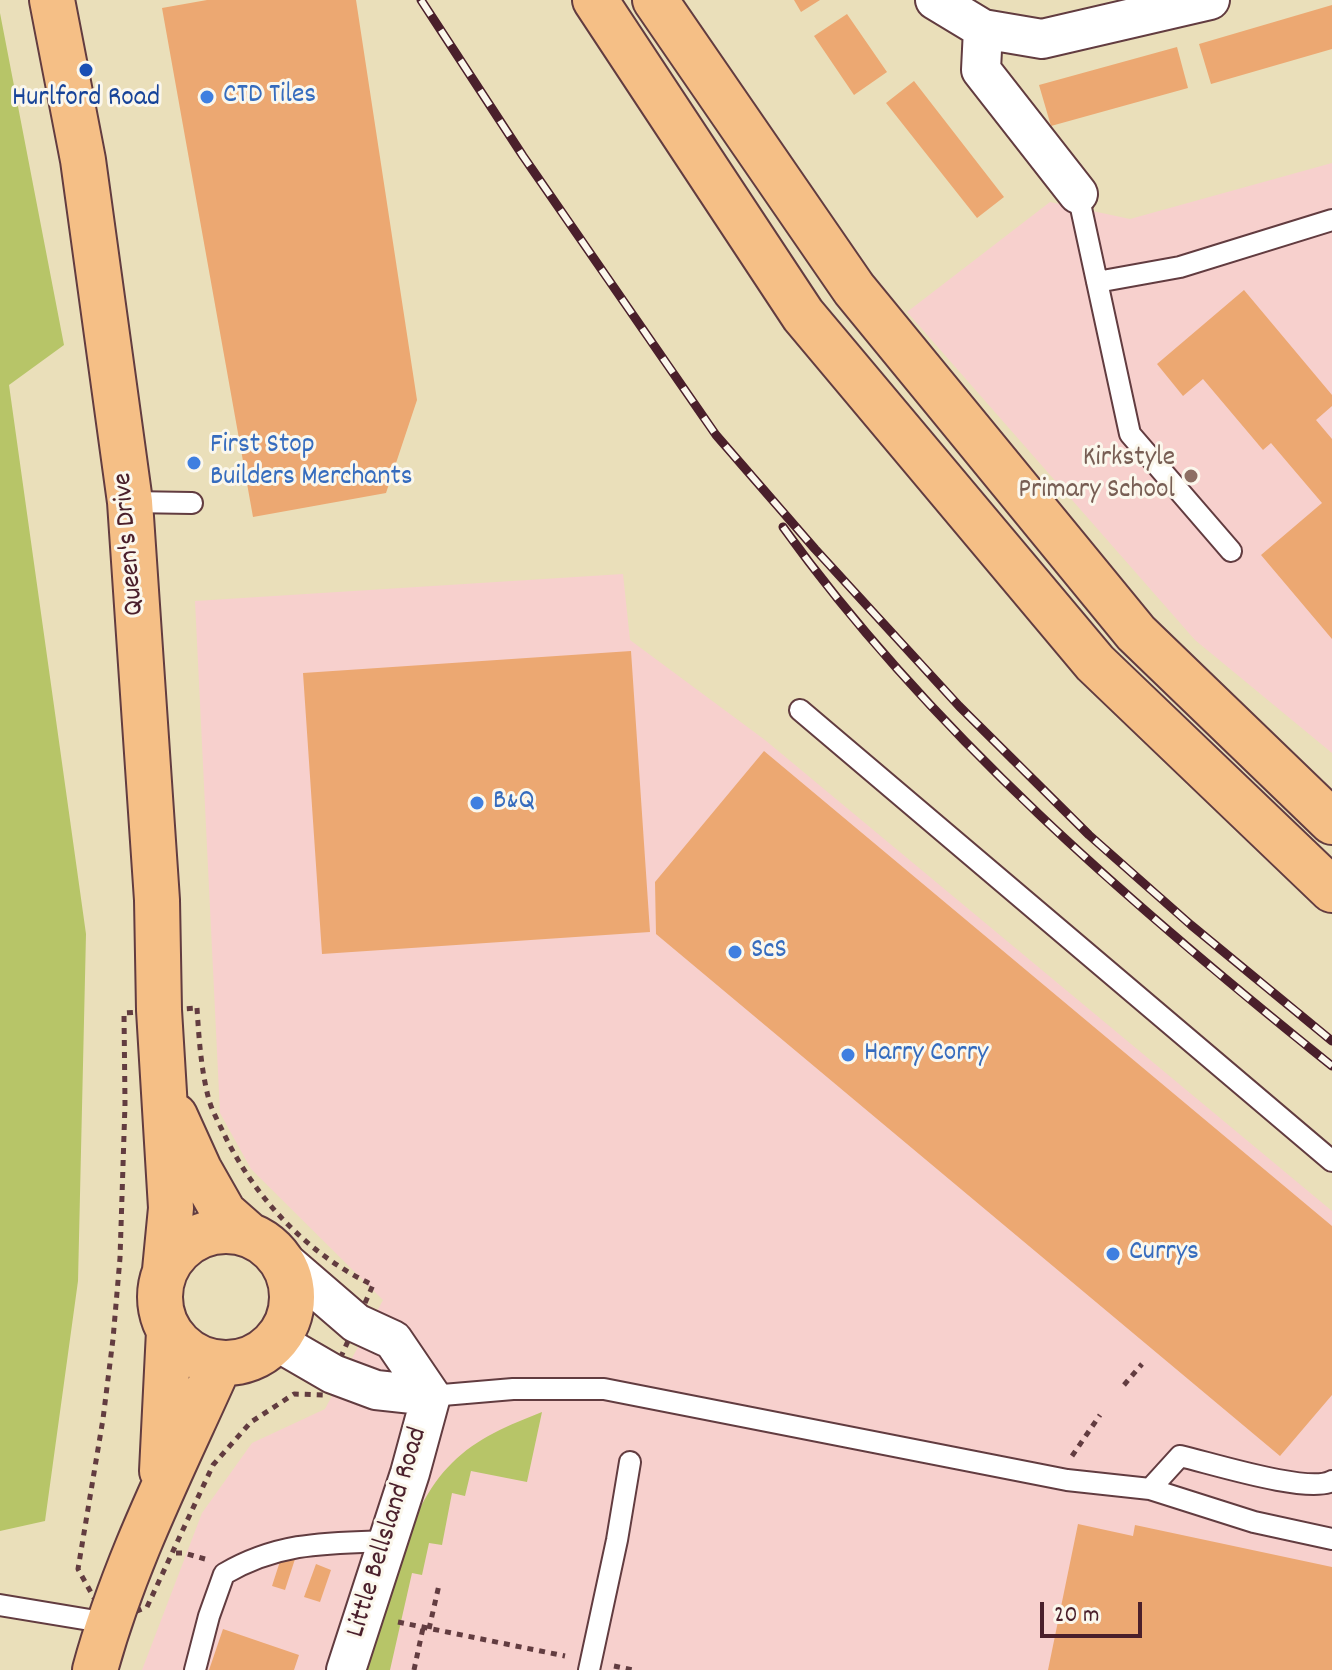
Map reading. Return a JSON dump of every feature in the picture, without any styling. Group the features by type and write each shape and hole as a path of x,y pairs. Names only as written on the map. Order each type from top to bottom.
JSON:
{"main road":[{"name":"Queen's Drive","path":"52,0 83,160 130,502 157,900 159,1010 171,1208 165,1270"},
{"path":"595,0 803,315 1095,663 1332,890"},
{"path":"655,0 854,289 1136,633 1332,822"},
{"name":"Queen's Drive","path":"164,1092 199,1169 224,1213 262,1244"},
{"path":"229,1231 262,1244 286,1270 291,1297 286,1324 276,1341 260,1354 241,1362 220,1363 199,1358 182,1348 169,1331 161,1312 159,1290 165,1270 176,1253 200,1237 229,1231"},
{"path":"161,1493 169,1331"},
{"path":"95,1670 108,1623 161,1493 220,1363"}],"street":[{"path":"935,0 983,29 1042,39 1210,0"},
{"path":"983,29 981,70 1078,194"},
{"path":"262,1244 356,1323 393,1340 431,1396"},
{"path":"276,1341 333,1374 376,1390 431,1396"},
{"name":"Little Bellsland Road","path":"346,1670 431,1396"}],"lane":[{"path":"1078,194 1130,434 1231,551"},
{"path":"1097,282 1180,267 1332,220"},
{"path":"130,502 192,503"},
{"path":"800,710 1332,1161"},
{"path":"431,1396 513,1389 604,1389 1093,1484 1150,1489 1254,1522 1332,1539"},
{"path":"1150,1489 1180,1456 1304,1485 1332,1481"},
{"path":"582,1664 617,1540 630,1462"},
{"path":"195,1670 224,1574 247,1560 290,1546 388,1541"},
{"path":"0,1605 108,1623"}],"path":[{"path":"108,1623 78,1569 103,1419 120,1258 125,1104 124,1013 159,1010"},
{"path":"1124,1385 1142,1364"},
{"path":"1070,1460 1100,1415"},
{"path":"184,1553 205,1560"},
{"path":"414,1670 439,1585"},
{"path":"364,1614 582,1664"},
{"path":"611,1666 633,1670"}],"shaded area":[{"name":"Kirkstyle Primary School","path":"1332,163 1332,753 1195,640 907,312 1050,202 1130,219"},
{"path":"623,574 630,640 765,740 1332,1211 1332,1670 142,1670 202,1513 252,1443 325,1409 383,1300 251,1169 220,1113 195,601"}],"green space":[{"path":"0,13 64,345 9,385 86,934 78,1281 45,1521 0,1531"},
{"path":"542,1412 527,1482 471,1471 465,1496 452,1493 442,1545 429,1543 422,1575 412,1573 390,1670 366,1670 398,1560 421,1506 436,1482 472,1446"}],"building":[{"path":"207,0 356,0 417,400 386,493 253,517 162,8"},
{"path":"794,0 820,0 801,12"},
{"path":"1332,5 1332,49 1211,84 1199,44"},
{"path":"847,14 887,72 854,95 814,36"},
{"path":"1177,47 1188,88 1051,126 1039,85"},
{"path":"914,81 1004,197 977,218 886,103"},
{"path":"1244,290 1332,395 1332,406 1316,420 1332,439 1332,639 1261,555 1322,503 1271,443 1263,450 1203,379 1183,396 1157,364"},
{"name":"B&Q","path":"631,651 650,932 322,954 303,673"},
{"path":"764,751 1332,1226 1332,1395 1280,1456 656,934 655,882"},
{"path":"1078,1524 1133,1536 1135,1525 1332,1567 1332,1670 1048,1670"},
{"path":"282,1555 295,1559 285,1590 272,1586"},
{"path":"316,1564 331,1570 320,1602 304,1597"},
{"path":"223,1629 299,1655 294,1670 209,1670"}],"railway":[{"path":"421,0 523,156 716,435 815,549 959,706 1089,835 1191,925 1332,1041"},
{"path":"783,527 841,603 970,747 1111,880 1332,1066"}],"place":[{"name":"Hurlford Road","path":"86,70"},
{"name":"CTD Tiles","path":"207,97"},
{"name":"First Stop Builders Merchants","path":"194,463"},
{"name":"Kirkstyle Primary School","path":"1191,476"},
{"name":"B&Q","path":"477,803"},
{"name":"ScS","path":"735,952"},
{"name":"Harry Corry","path":"848,1055"},
{"name":"Currys","path":"1113,1254"}]}
